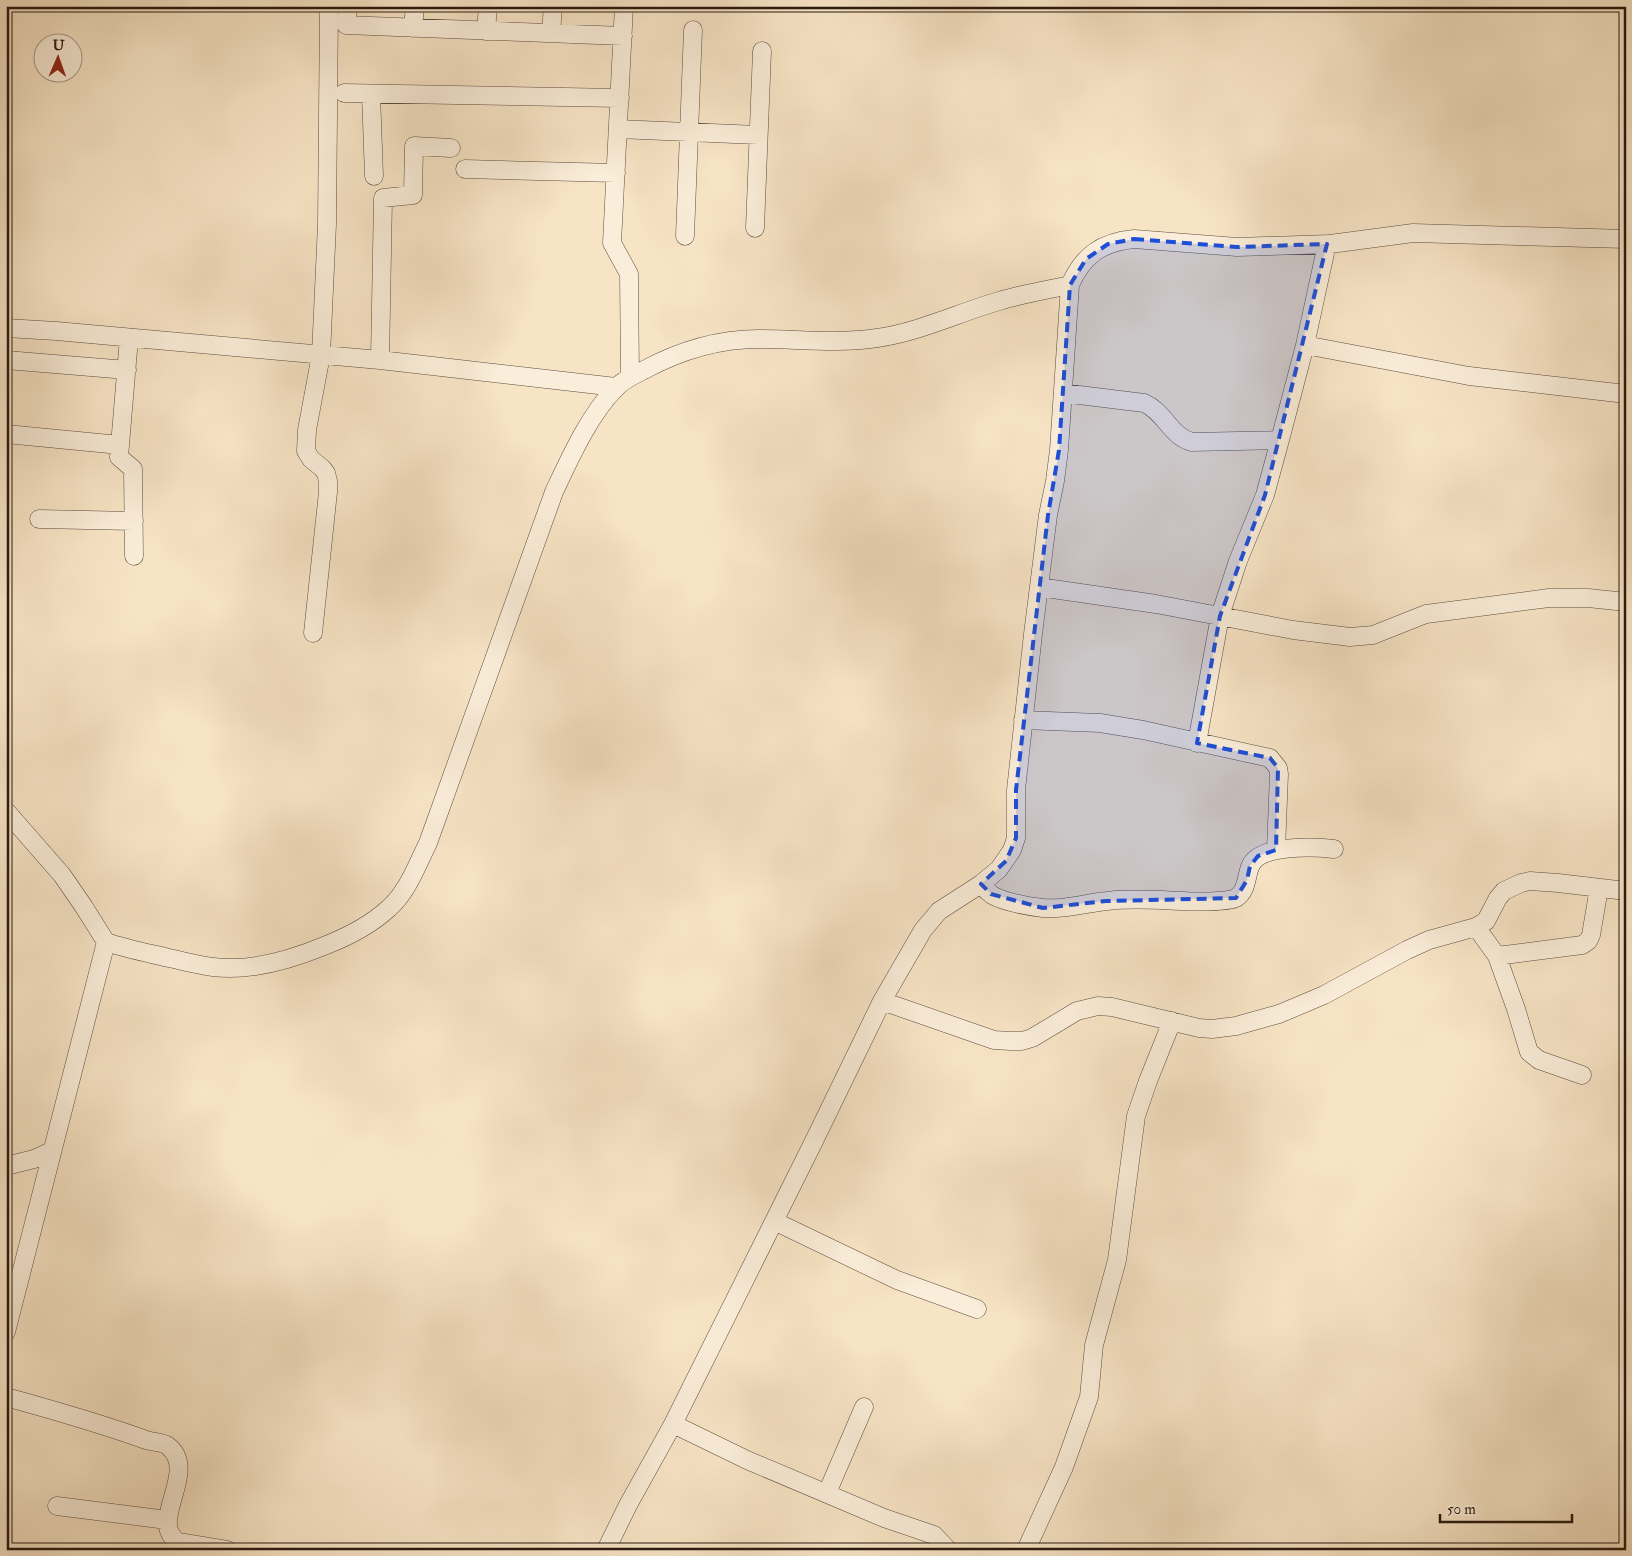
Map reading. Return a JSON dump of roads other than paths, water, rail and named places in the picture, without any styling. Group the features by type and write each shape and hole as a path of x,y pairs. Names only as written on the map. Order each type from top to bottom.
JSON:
{"street":[{"path":"313,633 328,481 322,468 311,459 306,451 321,355 327,224 329,6"},
{"path":"348,6 346,26 623,36"},
{"path":"413,28 415,6"},
{"path":"486,31 488,6"},
{"path":"551,33 553,6"},
{"path":"623,382 629,274 612,243 624,6"},
{"path":"685,236 694,30"},
{"path":"755,228 762,51"},
{"path":"344,93 620,98"},
{"path":"371,94 374,176"},
{"path":"618,129 758,134"},
{"path":"380,360 383,198 413,196 414,146 451,148"},
{"path":"465,169 616,173"},
{"path":"606,1550 628,1504 673,1424 882,1001 931,919 950,902 981,884 999,869 1006,861 1016,838 1016,790 1023,720 1048,515 1059,450 1070,285 1076,269 1086,258 1098,250 1119,241 1134,239 1237,247 1327,244 1413,233 1626,239"},
{"path":"1198,743 1220,616 1238,561 1265,495 1305,345 1327,244"},
{"path":"6,811 62,875 106,942 136,951 214,968 248,967 274,963 298,957 344,938 372,922 390,908 408,884 428,843 554,492 573,452 602,406 623,382 660,361 696,346 725,341 758,339 855,341 879,338 908,332 1000,301 1070,285"},
{"path":"6,328 623,382"},
{"path":"130,338 120,456 133,469 134,556"},
{"path":"1305,345 1469,376 1626,394"},
{"path":"6,360 127,370"},
{"path":"1063,393 1144,403 1153,406 1180,437 1192,442 1280,440"},
{"path":"6,434 120,445"},
{"path":"39,519 134,521"},
{"path":"1039,587 1156,604 1293,630 1350,637 1373,634 1426,614 1549,598 1588,598 1626,602"},
{"path":"1023,720 1100,722 1270,758 1278,768 1279,774 1276,850"},
{"path":"981,884 991,894 1013,902 1043,908 1064,908 1106,901 1197,902 1225,900 1236,898 1243,890 1250,866 1258,856 1276,850 1317,847 1334,848"},
{"path":"882,1001 994,1040 1002,1041 1022,1041 1032,1038 1077,1011 1098,1006 1112,1007 1199,1028 1224,1028 1279,1014 1324,995 1429,940 1476,927 1486,921 1498,898 1504,891 1521,884 1530,882 1558,883 1626,891"},
{"path":"1497,956 1582,945 1588,941 1591,935 1599,888"},
{"path":"1476,927 1497,956 1516,1009 1528,1052 1539,1060 1582,1075"},
{"path":"6,1332 106,942"},
{"path":"1026,1550 1064,1467 1089,1397 1094,1345 1117,1260 1136,1116 1172,1021"},
{"path":"6,1166 34,1159 52,1151"},
{"path":"774,1221 897,1280 977,1309"},
{"path":"6,1397 120,1430 167,1446 176,1457 179,1474 167,1520 169,1533 178,1542 227,1550"},
{"path":"827,1493 864,1407"},
{"path":"673,1424 747,1460 884,1518 934,1535 948,1550"},
{"path":"57,1506 167,1520"}]}
